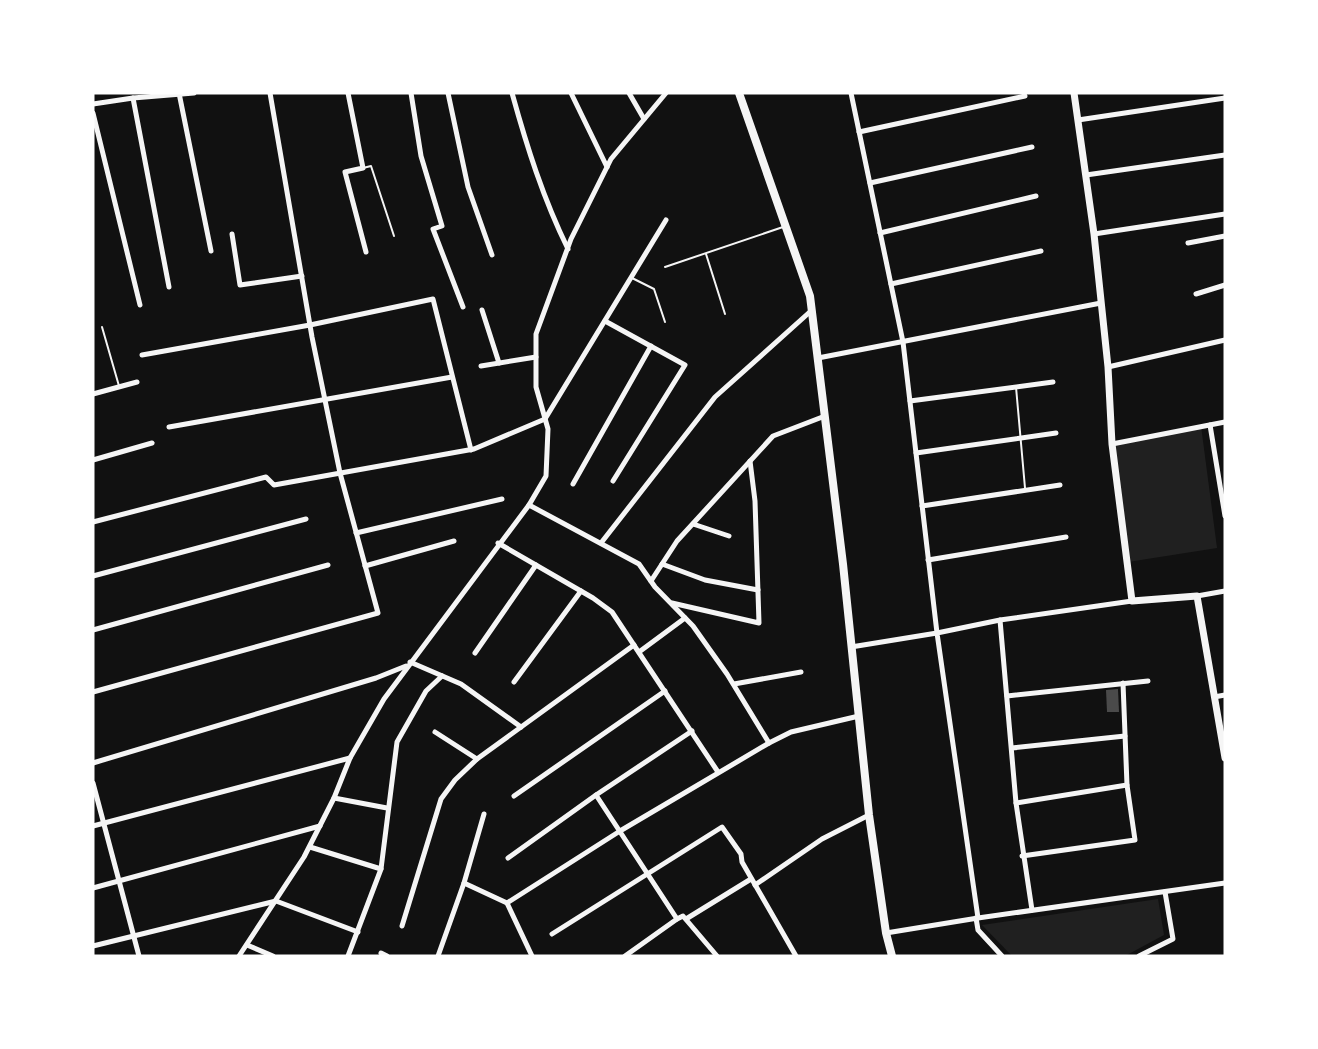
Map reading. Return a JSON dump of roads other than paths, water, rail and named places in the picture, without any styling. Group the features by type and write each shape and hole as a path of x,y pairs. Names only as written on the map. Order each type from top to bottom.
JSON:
{"main road":[{"path":"740,94 810,296 869,814 886,933 892,956"}],"street":[{"path":"93,104 194,93"},
{"path":"93,692 378,613 339,473 310,325 270,93"},
{"path":"348,93 363,168 345,172 366,252"},
{"path":"411,93 421,156 442,225 433,229 463,307"},
{"path":"447,93 468,187 492,255"},
{"path":"512,93 533,170 548,210 568,249"},
{"path":"571,93 607,167"},
{"path":"629,93 644,119"},
{"path":"239,956 310,847 334,798 350,758 384,699 498,543 529,505 546,476 548,429 536,387 536,334 568,249 607,167 666,93"},
{"path":"850,93 903,342 937,633 978,930 1002,956"},
{"path":"1074,93 1094,234 1108,367 1112,444 1132,601"},
{"path":"180,94 211,252"},
{"path":"859,132 1024,96"},
{"path":"133,98 169,287"},
{"path":"1078,120 1225,98"},
{"path":"93,113 140,305"},
{"path":"870,183 1032,147"},
{"path":"1086,175 1225,155"},
{"path":"880,233 1036,196"},
{"path":"1094,234 1225,214"},
{"path":"93,522 266,477 274,485 471,450 545,419 666,220"},
{"path":"232,234 240,285 302,276"},
{"path":"1188,243 1225,236"},
{"path":"891,284 1041,251"},
{"path":"1196,294 1225,285"},
{"path":"142,355 310,325 433,299 471,450"},
{"path":"818,358 1101,303"},
{"path":"482,310 499,363"},
{"path":"601,543 714,397 812,310"},
{"path":"605,321 685,365 614,481"},
{"path":"1108,367 1225,340"},
{"path":"573,484 651,346"},
{"path":"481,366 536,357"},
{"path":"169,427 452,377"},
{"path":"93,394 136,382"},
{"path":"910,401 1053,382"},
{"path":"651,581 677,541 773,436 825,416"},
{"path":"1112,444 1225,422"},
{"path":"1210,425 1222,476 1225,516"},
{"path":"916,453 1056,433"},
{"path":"93,460 152,443"},
{"path":"670,603 759,623 755,501 750,461"},
{"path":"922,506 1060,485"},
{"path":"356,533 502,499"},
{"path":"529,505 639,564 651,581 685,618 734,684 769,743"},
{"path":"93,576 306,519"},
{"path":"693,524 729,536"},
{"path":"928,560 1066,537"},
{"path":"365,566 454,541"},
{"path":"498,543 612,612 718,772"},
{"path":"662,564 705,580 758,591"},
{"path":"475,653 536,565"},
{"path":"93,630 328,566"},
{"path":"514,682 580,591"},
{"path":"851,647 1000,620 1132,601 1197,596 1225,591"},
{"path":"1197,596 1225,758"},
{"path":"639,652 685,618"},
{"path":"1000,620 1016,803 1022,856 1032,910"},
{"path":"402,926 441,799 455,780 477,759 634,645"},
{"path":"93,763 376,678 409,664 461,684 521,727"},
{"path":"734,684 801,672"},
{"path":"348,956 381,869 397,742 426,691 442,676"},
{"path":"1007,696 1148,681"},
{"path":"1022,856 1135,840 1127,785 1123,683"},
{"path":"514,796 665,691"},
{"path":"1214,697 1225,695"},
{"path":"507,903 620,831 769,743 791,732 859,716"},
{"path":"508,858 596,795 692,731"},
{"path":"435,732 477,759"},
{"path":"1012,748 1125,736"},
{"path":"93,826 350,758"},
{"path":"93,783 139,956"},
{"path":"1016,803 1127,785"},
{"path":"596,795 677,919"},
{"path":"334,798 387,808"},
{"path":"438,956 464,884 484,814"},
{"path":"686,919 869,814"},
{"path":"93,888 320,826"},
{"path":"552,934 722,827 741,854 742,862 796,956"},
{"path":"310,847 381,869"},
{"path":"886,933 1225,883"},
{"path":"464,884 507,903 532,956"},
{"path":"1139,956 1173,939 1166,892"},
{"path":"93,946 276,901 358,932"},
{"path":"625,956 684,916 717,956"},
{"path":"247,945 273,956"}],"lane":[{"path":"363,168 371,166 394,236"},
{"path":"665,267 785,226"},
{"path":"706,253 725,314"},
{"path":"632,278 654,289 665,322"},
{"path":"102,327 119,387"},
{"path":"1016,387 1026,490"}]}
